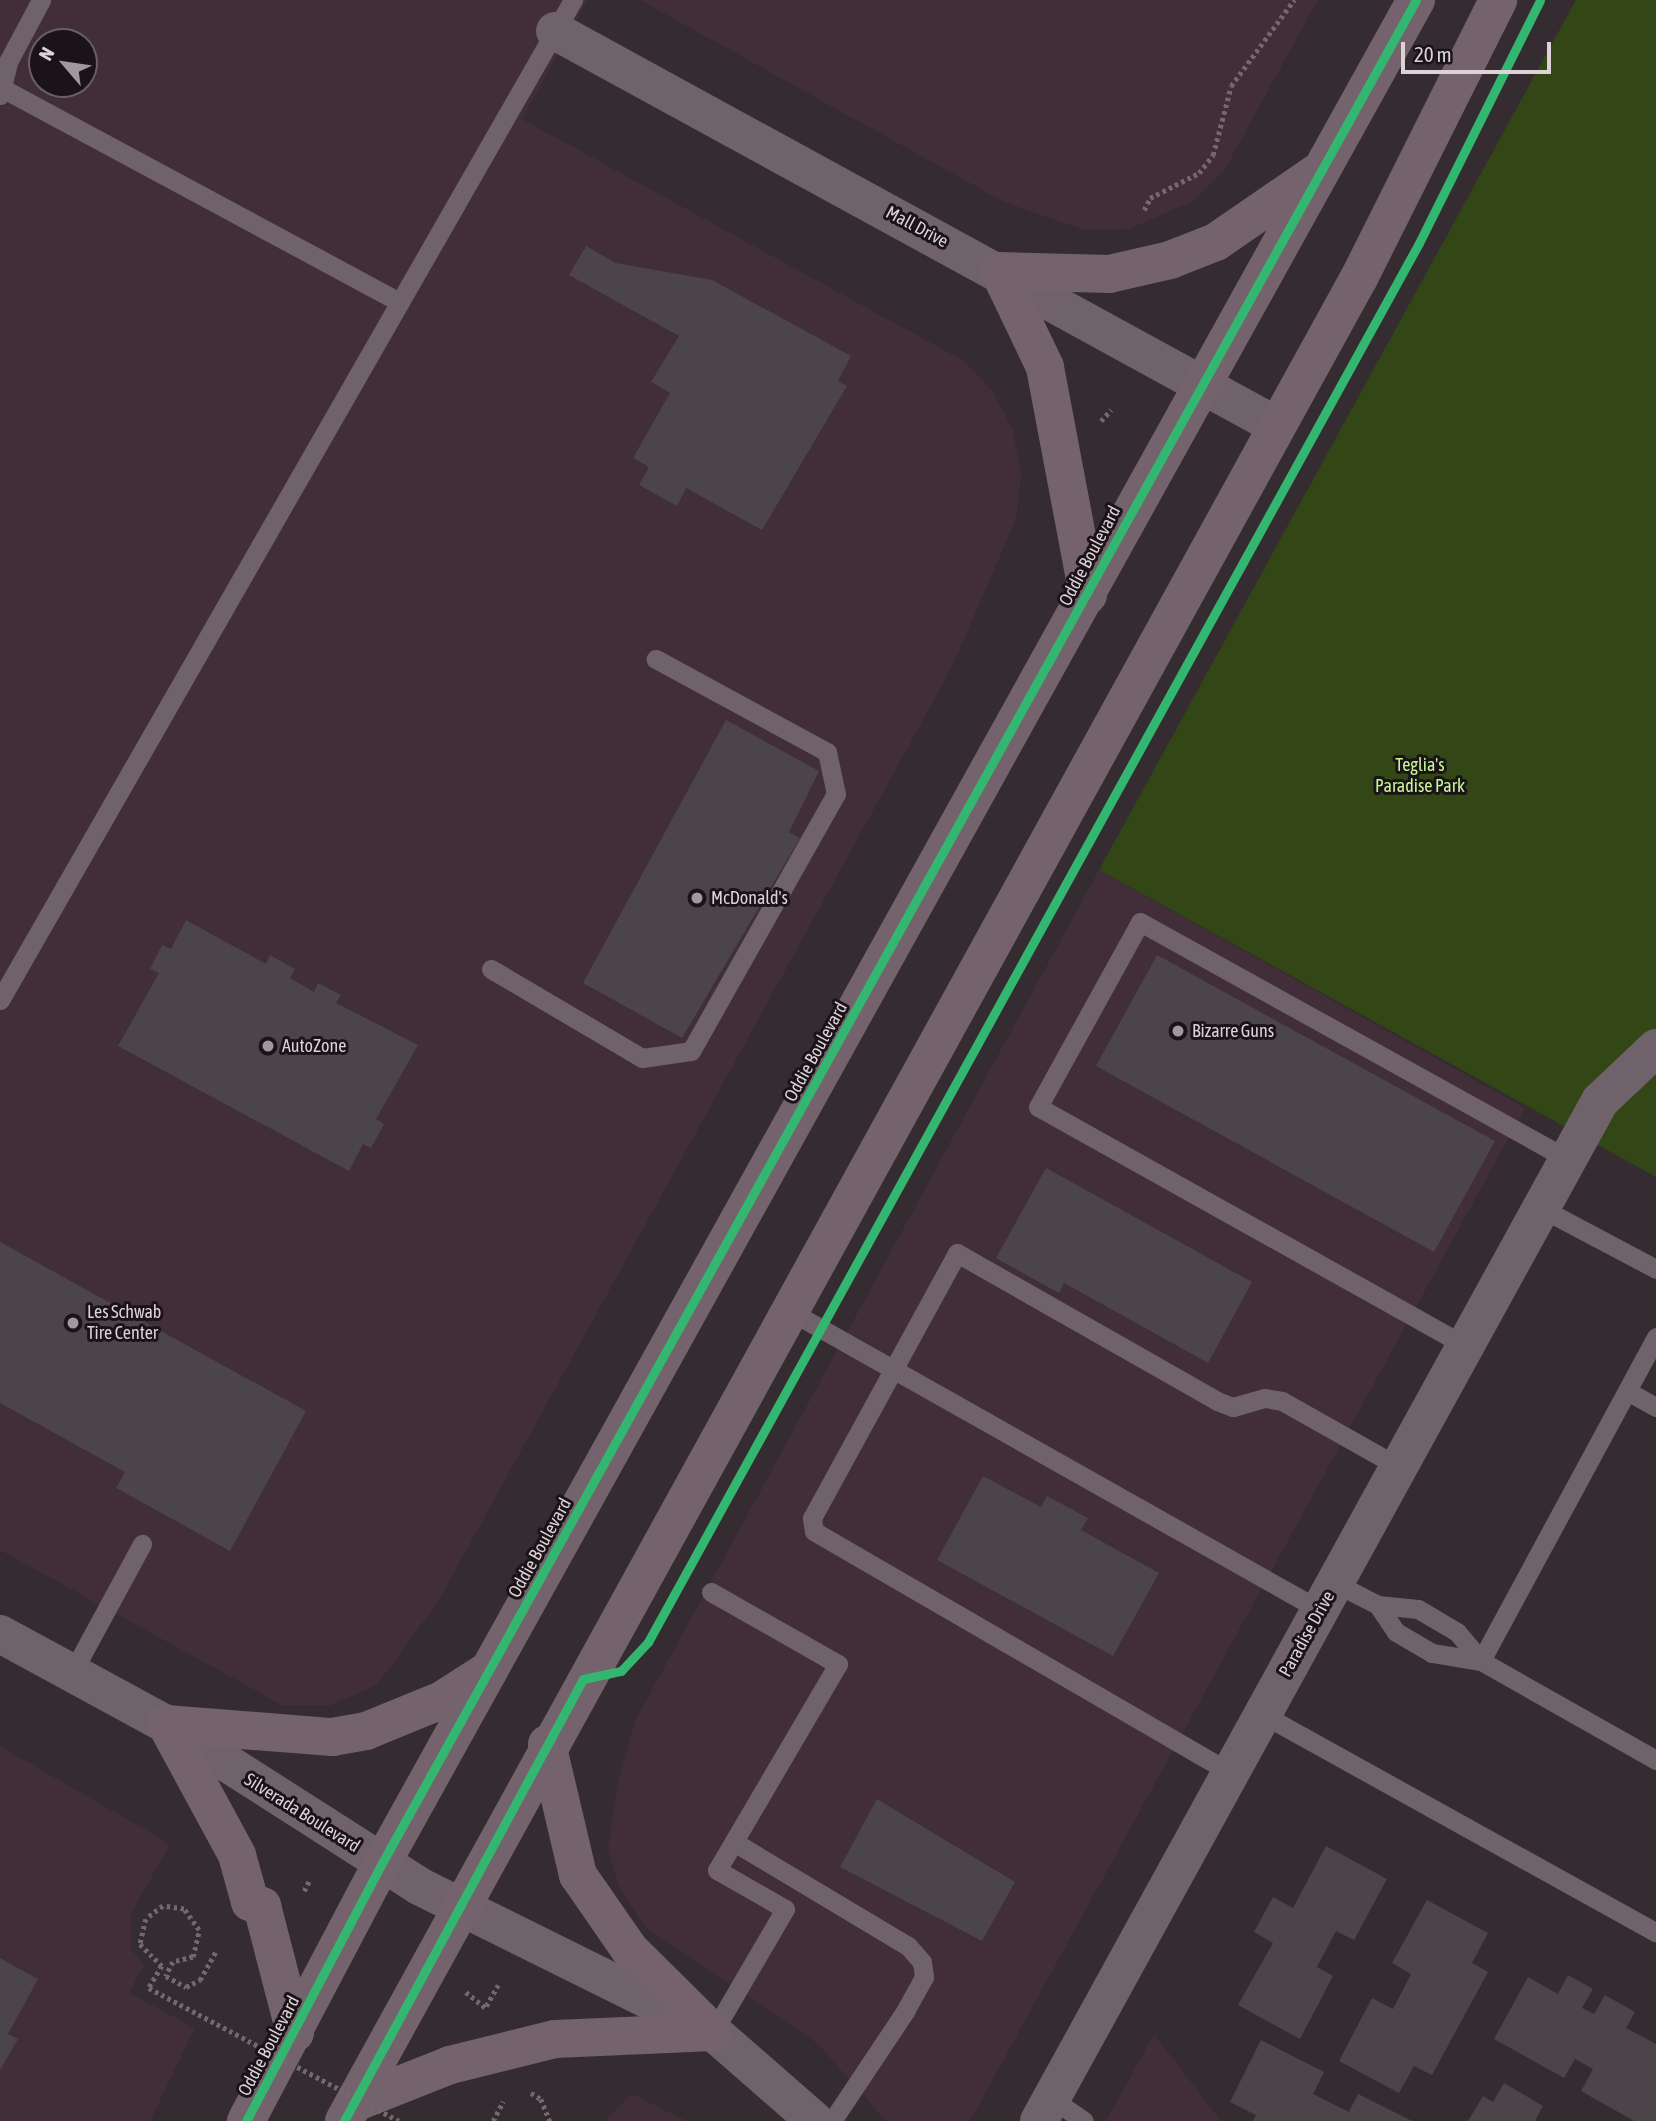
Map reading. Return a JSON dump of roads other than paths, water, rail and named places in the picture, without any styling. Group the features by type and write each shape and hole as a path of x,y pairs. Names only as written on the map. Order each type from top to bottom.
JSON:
{"main road":[{"name":"Oddie Boulevard","path":"246,2121 295,2033 382,1863 1088,595 1199,386 1324,168 1416,0"},
{"path":"349,2112 547,1744 1277,426 1498,0"},
{"path":"1088,595 1045,367 999,271 1110,274 1170,260 1216,242 1324,168"},
{"path":"166,1724 332,1737 366,1731 442,1700 490,1669"},
{"path":"166,1724 237,1855 250,1902 262,1906 295,2033"},
{"path":"547,1744 578,1875 630,1950 713,2032"},
{"path":"349,2112 450,2065 555,2039 713,2032"}],"street":[{"name":"Mall Drive","path":"564,15 999,271 1199,386 1277,426"},
{"name":"Paradise Drive","path":"1045,2109 1401,1468 1600,1101 1656,1048"},
{"name":"Silverada Boulevard","path":"0,1634 166,1724 382,1863 459,1907 713,2032 815,2121"}],"lane":[{"path":"41,0 9,60 1,91 400,302"},
{"path":"0,1000 564,15"},
{"path":"491,969 642,1058 691,1051 836,794 827,752 656,659"},
{"path":"1466,1346 1038,1107 1140,922 1571,1153"},
{"path":"1541,1208 1656,1269"},
{"path":"1231,1773 814,1531 812,1518 957,1253 1217,1401 1233,1407 1265,1398 1282,1401 1401,1468"},
{"path":"788,1310 893,1368 1328,1596 1418,1609 1457,1632 1481,1661"},
{"path":"1481,1661 1656,1337"},
{"path":"1627,1391 1656,1407"},
{"path":"72,1673 142,1544"},
{"path":"711,1592 838,1664 717,1870 785,1909 713,2032"},
{"path":"1378,1605 1396,1632 1432,1653 1481,1661 1656,1760"},
{"path":"1262,1714 1656,1932"},
{"path":"734,1842 908,1946 922,1962 924,1978 906,2010 832,2121"},
{"path":"1045,2109 1084,2121"}],"place":[{"name":"McDonald's","path":"697,898"},
{"name":"Bizarre Guns","path":"1178,1031"},
{"name":"AutoZone","path":"268,1046"},
{"name":"Les Schwab Tire Center","path":"73,1323"}],"park label":[{"name":"Teglia's Paradise Park","path":"1420,776"}]}
